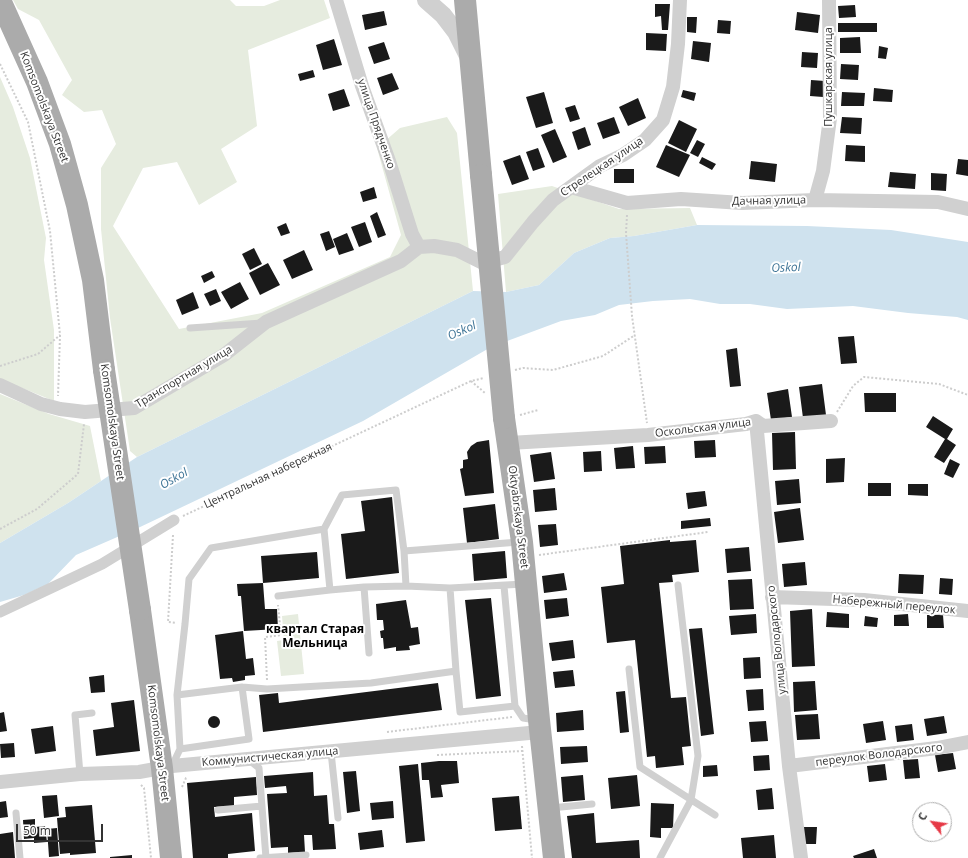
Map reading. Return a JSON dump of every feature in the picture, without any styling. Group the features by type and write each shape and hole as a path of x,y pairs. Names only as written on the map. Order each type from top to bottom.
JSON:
{"main road":[{"name":"Komsomolskaya Street","path":"0,0 37,82 60,144 77,205 93,280 104,370 140,610 167,767 171,858"},
{"path":"465,0 470,60"},
{"name":"Oktyabrskaya Street","path":"470,60 504,418 509,443 522,542 539,726 554,858"}],"street":[{"name":"улица Прядченко","path":"336,0 362,86 389,161 412,234 419,247"},
{"path":"426,0 443,15 456,32 470,60"},
{"path":"434,0 442,0"},
{"name":"Стрелецкая улица","path":"419,247 434,246 457,250 483,263 504,257 553,200 600,166 623,155 645,140 663,120 673,87 678,44 680,0"},
{"name":"Пушкарская улица","path":"815,200 823,172 830,118 829,0"},
{"name":"Дачная улица","path":"571,187 627,203 681,199 742,203 815,200 938,202 968,209"},
{"name":"Транспортная улица","path":"0,385 41,404 60,409 85,412 134,408 224,355 266,322 401,261 419,247"},
{"name":"Оскольская улица","path":"509,443 648,435 746,424 756,421 763,426 831,421"},
{"name":"улица Володарского","path":"756,421 789,766 801,858"},
{"path":"0,612 102,564 174,520"},
{"name":"Набережный переулок","path":"772,597 864,600 968,611"},
{"name":"Коммунистическая улица","path":"0,782 80,774 139,772 167,767 331,752 539,726"},
{"name":"переулок Володарского","path":"789,766 938,748 968,742"}],"lane":[{"path":"190,328 266,322"},
{"path":"330,590 324,529 342,495 396,490 404,551 406,586"},
{"path":"167,767 180,749 177,695 189,579 211,548 324,529"},
{"path":"404,551 522,542"},
{"path":"278,596 364,587 406,586 450,588 526,584"},
{"path":"660,858 691,800 698,756 678,585"},
{"path":"504,586 515,706 523,718 539,726"},
{"path":"364,587 369,653"},
{"path":"450,588 460,712 515,706"},
{"path":"629,669 640,767 715,815"},
{"path":"177,695 242,686 267,689 371,683 456,671"},
{"path":"180,749 249,739 242,686"},
{"path":"80,774 75,715 92,713"},
{"path":"331,752 338,818"},
{"path":"248,759 259,768 266,858"},
{"path":"549,808 592,804"},
{"path":"218,810 262,806"},
{"path":"16,812 20,858"},
{"path":"260,858 306,855"}],"path":[{"path":"0,64 28,122 50,230 60,335 58,399 60,409"},
{"path":"627,203 626,233 632,316 648,435"},
{"path":"0,366 38,354 60,335"},
{"path":"508,372 523,368 553,370 603,356 635,335"},
{"name":"Центральная набережная","path":"174,520 471,380 486,377"},
{"path":"831,421 853,386 864,377 939,384 968,395"},
{"path":"471,380 488,396"},
{"path":"0,529 38,509 78,474 85,412"},
{"path":"174,520 168,622 185,624"},
{"path":"538,559 539,554 708,532"},
{"path":"267,689 265,637 281,635 278,596"},
{"path":"435,756 522,751"},
{"path":"182,793 182,786 186,778 193,778"},
{"path":"141,784 144,788 151,858"}],"shaded area":[{"path":"13,0 230,0 236,6 264,6 280,0 324,0 330,18 248,50 257,126 221,149 237,182 199,205 177,162 143,168 113,226 179,329 262,313 390,257 401,235 377,148 400,128 447,117 457,133 473,291 137,457 130,451 110,318 101,229 101,168 116,144 102,110 84,112 62,95 72,80 39,20 18,9"},
{"path":"0,77 13,107 30,158 46,238 44,260 54,330 54,401 0,379"},
{"path":"552,186 619,209 690,208 697,225 634,236 610,238 574,253 539,285 506,292 498,194"},
{"path":"0,394 49,414 90,426 101,481 68,503 0,543"},
{"path":"298,614 304,674 281,676 277,641 284,640 282,616"}],"water":[{"name":"Oskol","path":"697,225 807,226 891,230 968,242 968,320 957,317 853,306 787,309 750,304 720,304 690,299 619,305 595,315 561,321 491,347 363,421 138,528 76,555 48,584 24,595 0,602 0,543 68,503 137,457 473,291 506,292 539,285 574,253 610,238 634,236"}],"building":[{"path":"655,4 670,4 668,30 662,30 661,16 655,17"},
{"path":"855,5 856,17 839,18 838,6"},
{"path":"384,11 387,25 365,30 362,15"},
{"path":"797,12 820,15 818,33 795,30"},
{"path":"687,17 697,17 696,33 687,32"},
{"path":"718,20 731,21 730,34 717,33"},
{"path":"838,23 877,23 877,32 838,32"},
{"path":"646,33 667,34 666,51 646,50"},
{"path":"860,37 861,53 840,53 840,38"},
{"path":"334,39 342,65 323,70 316,45"},
{"path":"693,41 711,43 709,62 691,59"},
{"path":"384,42 390,59 374,64 368,47"},
{"path":"879,46 888,48 886,59 878,58"},
{"path":"802,52 818,53 817,68 801,67"},
{"path":"841,64 859,65 858,80 840,79"},
{"path":"313,70 315,77 300,81 298,74"},
{"path":"392,73 399,89 383,95 377,78"},
{"path":"811,80 825,81 823,97 810,96"},
{"path":"874,88 893,90 892,102 873,101"},
{"path":"344,89 350,106 333,111 328,94"},
{"path":"683,90 696,93 694,101 681,97"},
{"path":"544,92 553,123 536,128 526,97"},
{"path":"842,92 865,93 864,106 841,106"},
{"path":"638,98 646,118 628,126 619,107"},
{"path":"575,105 580,119 570,122 565,108"},
{"path":"614,117 620,133 603,139 597,123"},
{"path":"842,117 862,118 861,134 840,133"},
{"path":"679,120 697,129 686,152 668,143"},
{"path":"585,127 591,145 578,150 572,132"},
{"path":"555,129 567,157 553,163 541,135"},
{"path":"697,140 705,144 698,157 690,153"},
{"path":"666,145 690,155 679,177 656,167"},
{"path":"846,145 865,146 865,162 845,161"},
{"path":"538,148 545,167 533,171 526,152"},
{"path":"520,155 529,179 512,185 503,161"},
{"path":"702,157 716,164 712,170 699,163"},
{"path":"958,159 968,160 968,176 956,174"},
{"path":"751,161 777,164 775,182 749,179"},
{"path":"614,169 634,169 634,183 614,183"},
{"path":"890,172 916,174 915,189 888,187"},
{"path":"931,173 947,174 946,191 931,190"},
{"path":"374,187 377,198 363,202 360,192"},
{"path":"377,212 386,235 378,238 370,216"},
{"path":"365,222 372,242 359,247 351,227"},
{"path":"286,223 290,233 281,236 277,227"},
{"path":"329,231 335,247 326,251 320,234"},
{"path":"347,233 354,250 339,255 333,239"},
{"path":"254,248 262,264 250,270 242,254"},
{"path":"304,250 313,270 292,279 283,260"},
{"path":"268,263 280,285 260,295 249,273"},
{"path":"212,271 215,277 204,283 201,276"},
{"path":"240,282 249,299 231,309 221,292"},
{"path":"216,289 221,301 210,306 204,294"},
{"path":"193,292 199,308 182,315 176,300"},
{"path":"854,336 857,363 841,364 838,337"},
{"path":"737,348 741,386 730,387 726,350"},
{"path":"822,384 826,415 803,418 799,387"},
{"path":"788,389 792,417 771,420 767,393"},
{"path":"864,393 896,393 896,412 865,412"},
{"path":"933,416 953,429 947,439 956,445 944,463 934,457 945,439 926,427"},
{"path":"795,432 796,469 773,470 772,433"},
{"path":"489,440 494,493 465,496 460,469 463,468 463,460 468,459 467,452 471,446 477,442"},
{"path":"715,440 716,457 695,458 694,441"},
{"path":"633,446 635,468 616,469 614,448"},
{"path":"665,446 666,463 645,464 644,447"},
{"path":"601,451 602,471 584,472 583,452"},
{"path":"551,452 555,479 534,482 530,455"},
{"path":"845,458 844,482 826,483 826,459"},
{"path":"950,459 960,464 953,478 944,474"},
{"path":"799,479 801,503 777,505 775,481"},
{"path":"868,483 891,483 891,496 868,496"},
{"path":"908,484 928,484 928,496 908,495"},
{"path":"555,488 557,510 535,512 533,490"},
{"path":"705,491 707,506 688,509 686,493"},
{"path":"392,497 399,573 346,579 341,534 365,531 361,501"},
{"path":"495,504 499,539 467,543 463,508"},
{"path":"800,508 804,540 778,543 774,512"},
{"path":"710,518 711,526 681,529 681,521"},
{"path":"556,524 558,545 540,547 538,525"},
{"path":"670,540 670,542 696,540 699,572 672,575 673,582 659,583 671,698 686,697 691,746 682,747 684,765 656,768 655,756 647,757 635,640 607,643 601,587 624,584 620,546"},
{"path":"749,547 751,571 727,573 725,549"},
{"path":"505,551 507,578 474,581 472,554"},
{"path":"317,552 319,578 263,583 261,556"},
{"path":"805,562 807,585 784,587 782,564"},
{"path":"564,573 567,590 544,593 542,576"},
{"path":"899,574 924,575 923,594 898,593"},
{"path":"940,578 953,579 952,595 939,594"},
{"path":"752,579 754,609 730,610 728,580"},
{"path":"263,583 265,609 277,609 278,629 244,631 241,596 238,596 237,584"},
{"path":"491,598 501,696 476,699 465,600"},
{"path":"567,598 569,616 546,619 544,600"},
{"path":"406,600 411,628 418,627 420,644 409,646 410,650 396,651 396,647 384,649 383,638 381,638 380,631 384,630 383,620 377,620 376,604"},
{"path":"812,609 815,666 792,667 790,611"},
{"path":"827,612 849,614 849,628 826,627"},
{"path":"756,614 757,633 731,635 729,616"},
{"path":"908,614 909,626 894,626 894,615"},
{"path":"927,615 943,615 944,628 927,628"},
{"path":"865,616 878,618 877,627 864,626"},
{"path":"702,628 714,734 701,736 689,629"},
{"path":"243,631 246,659 253,658 255,675 245,676 245,680 233,682 232,678 220,679 215,635"},
{"path":"573,640 575,658 552,661 549,643"},
{"path":"760,657 761,678 744,679 743,658"},
{"path":"573,670 575,686 555,688 553,672"},
{"path":"104,675 105,692 91,693 89,677"},
{"path":"815,681 817,710 794,712 793,682"},
{"path":"438,683 442,710 263,732 259,695 278,693 279,703"},
{"path":"763,689 764,710 748,711 746,690"},
{"path":"625,691 629,732 620,733 616,692"},
{"path":"134,700 140,751 96,756 93,730 114,727 111,703"},
{"path":"583,710 584,730 557,732 556,713"},
{"path":"4,712 7,731 0,732 0,713"},
{"path":"818,714 820,739 797,740 795,715"},
{"path":"214,716 218,718 220,722 218,726 214,728 210,726 208,722 210,718"},
{"path":"944,716 947,733 927,736 924,719"},
{"path":"766,721 768,741 751,742 749,722"},
{"path":"883,721 886,740 866,743 863,724"},
{"path":"912,724 914,740 897,742 895,726"},
{"path":"53,726 56,751 35,754 31,729"},
{"path":"14,743 15,757 1,758 0,744"},
{"path":"587,746 588,762 561,764 560,747"},
{"path":"953,753 956,769 938,772 935,755"},
{"path":"769,755 770,770 754,771 753,756"},
{"path":"918,759 920,778 905,779 903,760"},
{"path":"457,761 459,783 441,785 443,797 431,798 429,780 422,780 421,763"},
{"path":"418,764 425,841 406,843 399,766"},
{"path":"885,764 887,780 869,782 867,766"},
{"path":"717,765 718,776 703,777 703,766"},
{"path":"356,771 360,811 347,813 343,772"},
{"path":"313,772 314,796 327,795 329,824 334,824 336,849 313,850 312,835 304,835 305,852 288,853 288,847 271,848 267,794 287,793 286,786 265,788 264,776"},
{"path":"583,775 585,800 563,802 561,777"},
{"path":"637,775 640,806 611,809 608,778"},
{"path":"256,777 257,795 234,797 234,806 214,807 215,817 252,813 255,851 228,854 228,858 193,858 187,783"},
{"path":"772,788 774,809 758,810 756,790"},
{"path":"57,795 59,816 44,818 42,796"},
{"path":"519,796 522,829 495,831 492,798"},
{"path":"6,801 8,817 0,818 0,802"},
{"path":"393,801 394,818 372,820 370,803"},
{"path":"651,803 674,804 673,828 661,828 661,838 650,837"},
{"path":"92,805 96,853 70,855 70,853 60,854 57,818 66,817 65,807"},
{"path":"594,813 596,843 639,840 640,858 572,858 567,816"},
{"path":"35,819 35,827 45,826 47,842 34,843 34,838 24,839 23,820"},
{"path":"800,827 817,827 816,844 800,844"},
{"path":"57,828 59,856 49,857 47,829"},
{"path":"382,830 384,847 360,850 358,833"},
{"path":"13,832 15,858 0,858 0,834"},
{"path":"774,835 776,858 743,858 741,838"},
{"path":"874,849 877,858 854,858 853,856"},
{"path":"132,855 132,858 110,858 110,857"}],"district":[{"name":"квартал Старая Мельница","path":"315,637"}]}
